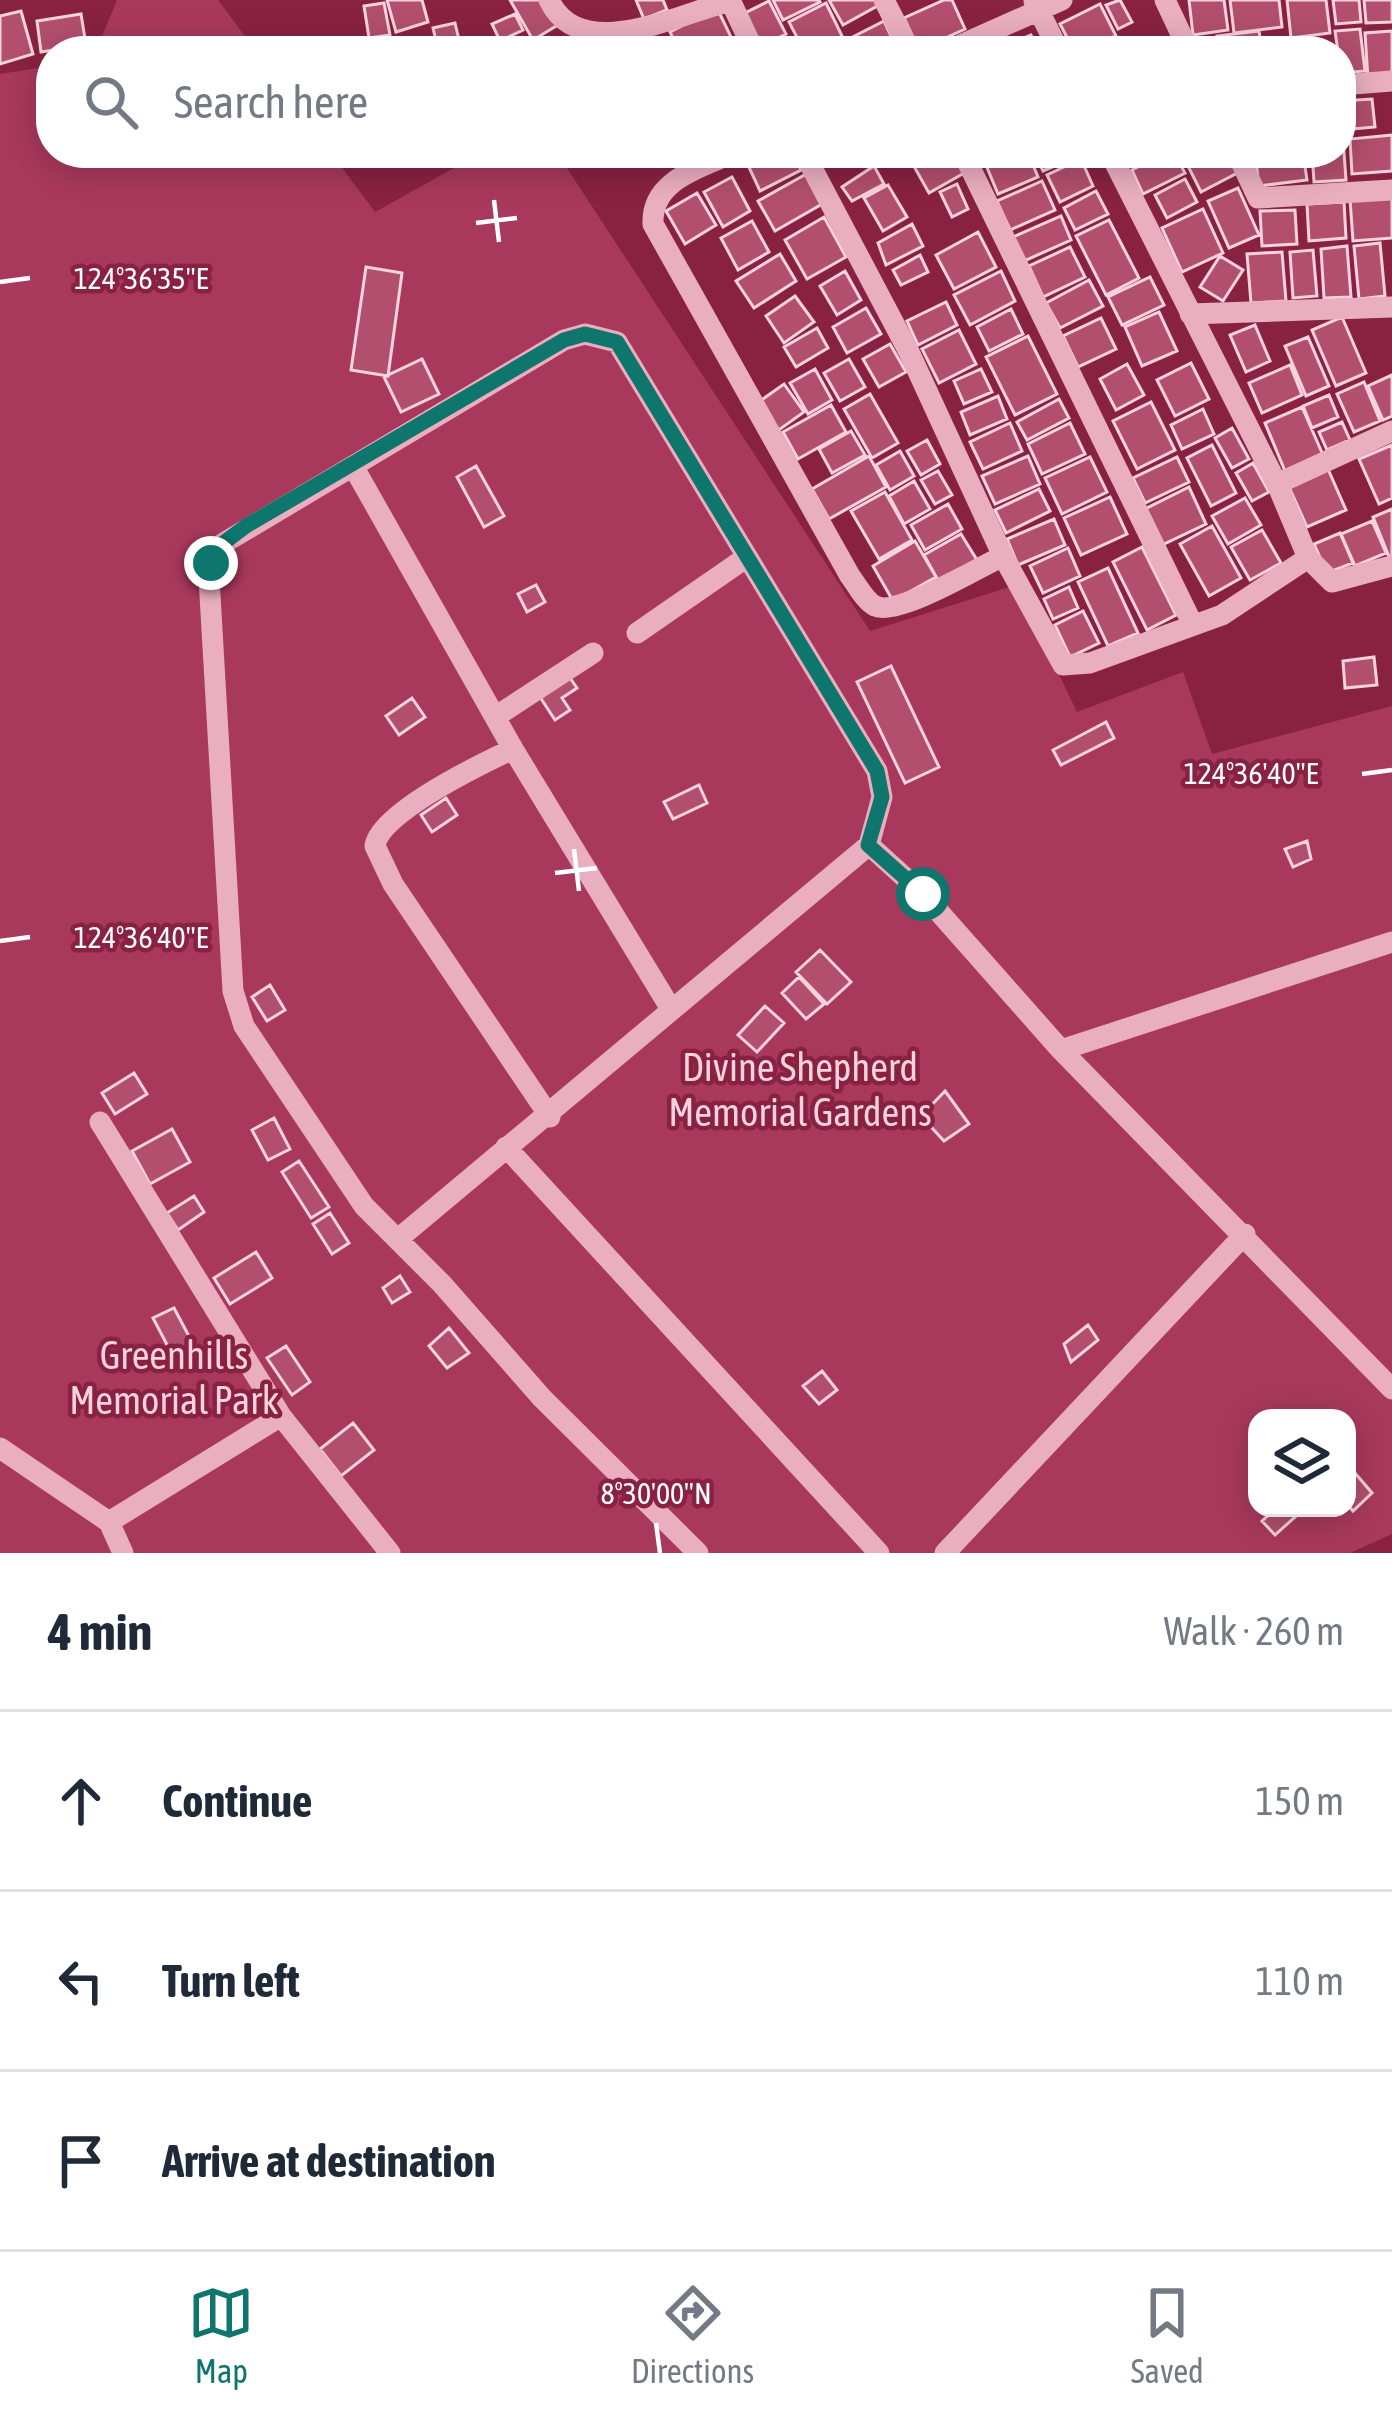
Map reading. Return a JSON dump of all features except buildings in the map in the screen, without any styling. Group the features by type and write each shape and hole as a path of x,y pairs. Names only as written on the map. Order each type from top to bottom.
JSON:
{"street":[{"path":"549,0 568,27 600,36"},
{"path":"884,0 902,36"},
{"path":"976,36 1036,5 1062,0"},
{"path":"1165,0 1182,36"},
{"path":"607,36 730,1 747,36"},
{"path":"1036,5 1052,36"},
{"path":"1356,84 1392,80"},
{"path":"703,168 669,185 652,207 652,224 850,576 871,605 883,609 922,596 1003,556"},
{"path":"812,168 909,352 1003,556 1063,665 1090,663 1239,607 1308,558"},
{"path":"970,168 1192,623"},
{"path":"1117,168 1276,484 1308,558 1332,582 1392,566"},
{"path":"1244,168 1258,199 1392,190"},
{"path":"1190,314 1392,307"},
{"path":"398,1239 506,1147 550,1117 868,845 882,797 877,771 744,559 635,367 617,342 601,335 564,340 222,544 211,563 237,1010 364,1205 542,1398 698,1553"},
{"path":"1276,484 1392,431"},
{"path":"353,466 513,749 671,1009"},
{"path":"637,633 744,559"},
{"path":"495,717 593,653"},
{"path":"513,749 448,783 380,829 375,846 393,884 550,1117"},
{"path":"868,845 923,894 1061,1050 1392,1389"},
{"path":"1061,1050 1392,942"},
{"path":"100,1122 281,1416 390,1553"},
{"path":"506,1147 879,1553"},
{"path":"945,1553 1245,1234"},
{"path":"110,1522 281,1416"},
{"path":"0,1448 110,1522 123,1553"}],"green space":[{"path":"117,0 218,0 245,36 102,36"},
{"name":"Divine Shepherd Memorial Gardens","path":"36,68 36,168 342,168 375,212 454,168 567,168 870,631 1016,585 1077,712 1183,672 1212,754 1392,706 1392,1534 1350,1553 0,1553 0,74"}],"route":[{"path":"211,563 222,544 246,526 564,340 585,334 617,342 744,559 877,771 882,797 868,845 923,894"}],"park label":[{"name":"Greenhills Memorial Park","path":"174,1378"}]}
